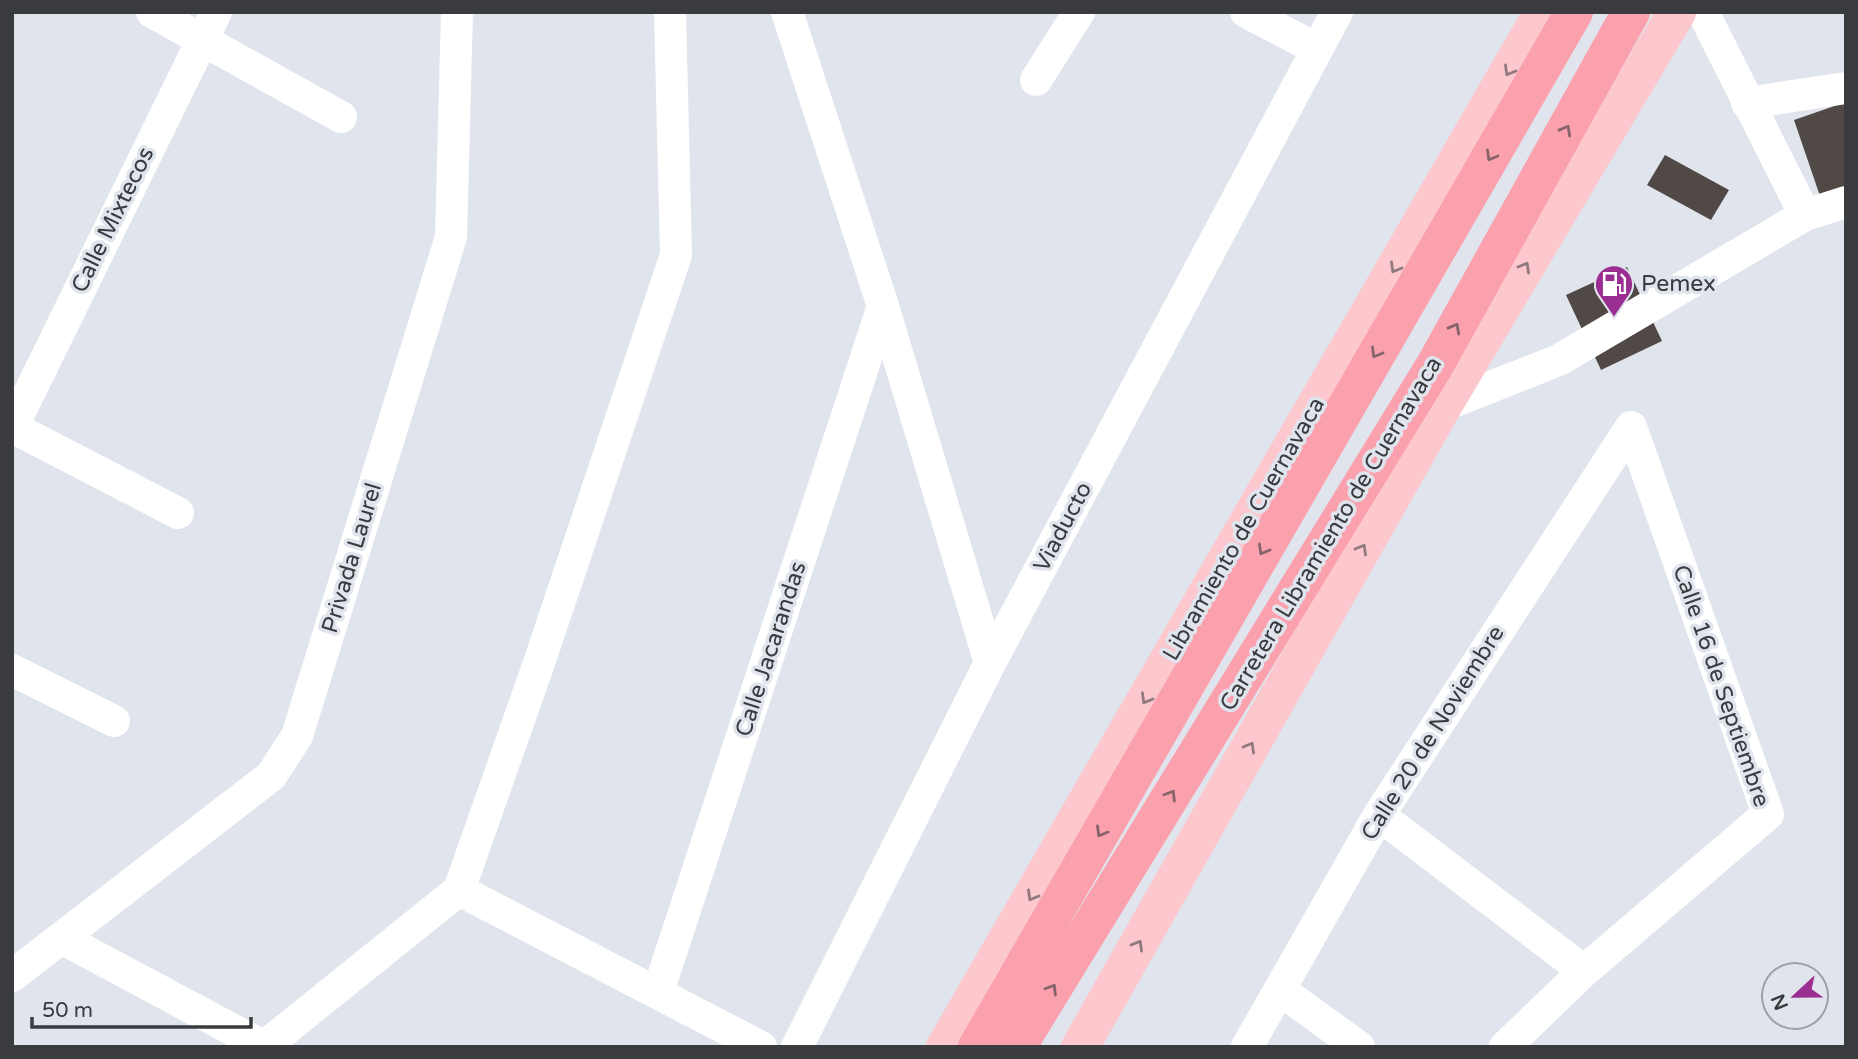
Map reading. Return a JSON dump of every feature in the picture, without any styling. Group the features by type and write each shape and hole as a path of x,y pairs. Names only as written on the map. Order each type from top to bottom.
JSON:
{"highway":[{"name":"Carretera Libramiento de Cuernavaca","path":"977,1047 1574,12"},
{"name":"Carretera Libramiento de Cuernavaca","path":"1017,1047 1435,365 1631,12"}],"main road":[{"name":"Libramiento de Cuernavaca","path":"945,1047 1543,12"},
{"path":"1080,1047 1443,406 1677,12"}],"street":[{"path":"152,12 341,117"},
{"name":"Calle Mixtecos","path":"12,428 216,12"},
{"name":"Privada Laurel","path":"12,976 271,776 297,736 451,237 457,12"},
{"path":"61,938 265,1047 459,890 539,663 676,255 670,12"},
{"path":"787,12 883,306 990,663"},
{"path":"1036,80 1079,12"},
{"path":"1246,12 1317,49"},
{"name":"Viaducto","path":"797,1047 990,663 1336,12"},
{"path":"1703,12 1746,103 1805,215"},
{"path":"1746,103 1846,88"},
{"path":"1443,406 1559,360 1805,215 1846,202"},
{"name":"Calle Jacarandas","path":"658,992 883,306"},
{"name":"Calle 20 de Noviembre","path":"1247,1047 1379,815 1631,426"},
{"name":"Calle 16 de Septiembre","path":"1505,1047 1584,971 1768,814 1631,426"},
{"path":"12,428 178,513"},
{"path":"12,670 114,720"},
{"path":"1379,815 1584,971"},
{"path":"459,890 761,1047"},
{"path":"1280,990 1359,1047"}],"building":[{"path":"1846,102 1846,191 1821,199 1794,120"},
{"name":"Pemex","path":"1665,155 1729,190 1711,220 1647,185"},
{"name":"Pemex","path":"1627,267 1662,341 1601,370 1566,295"}],"place":[{"name":"Pemex","path":"1614,318"}]}
